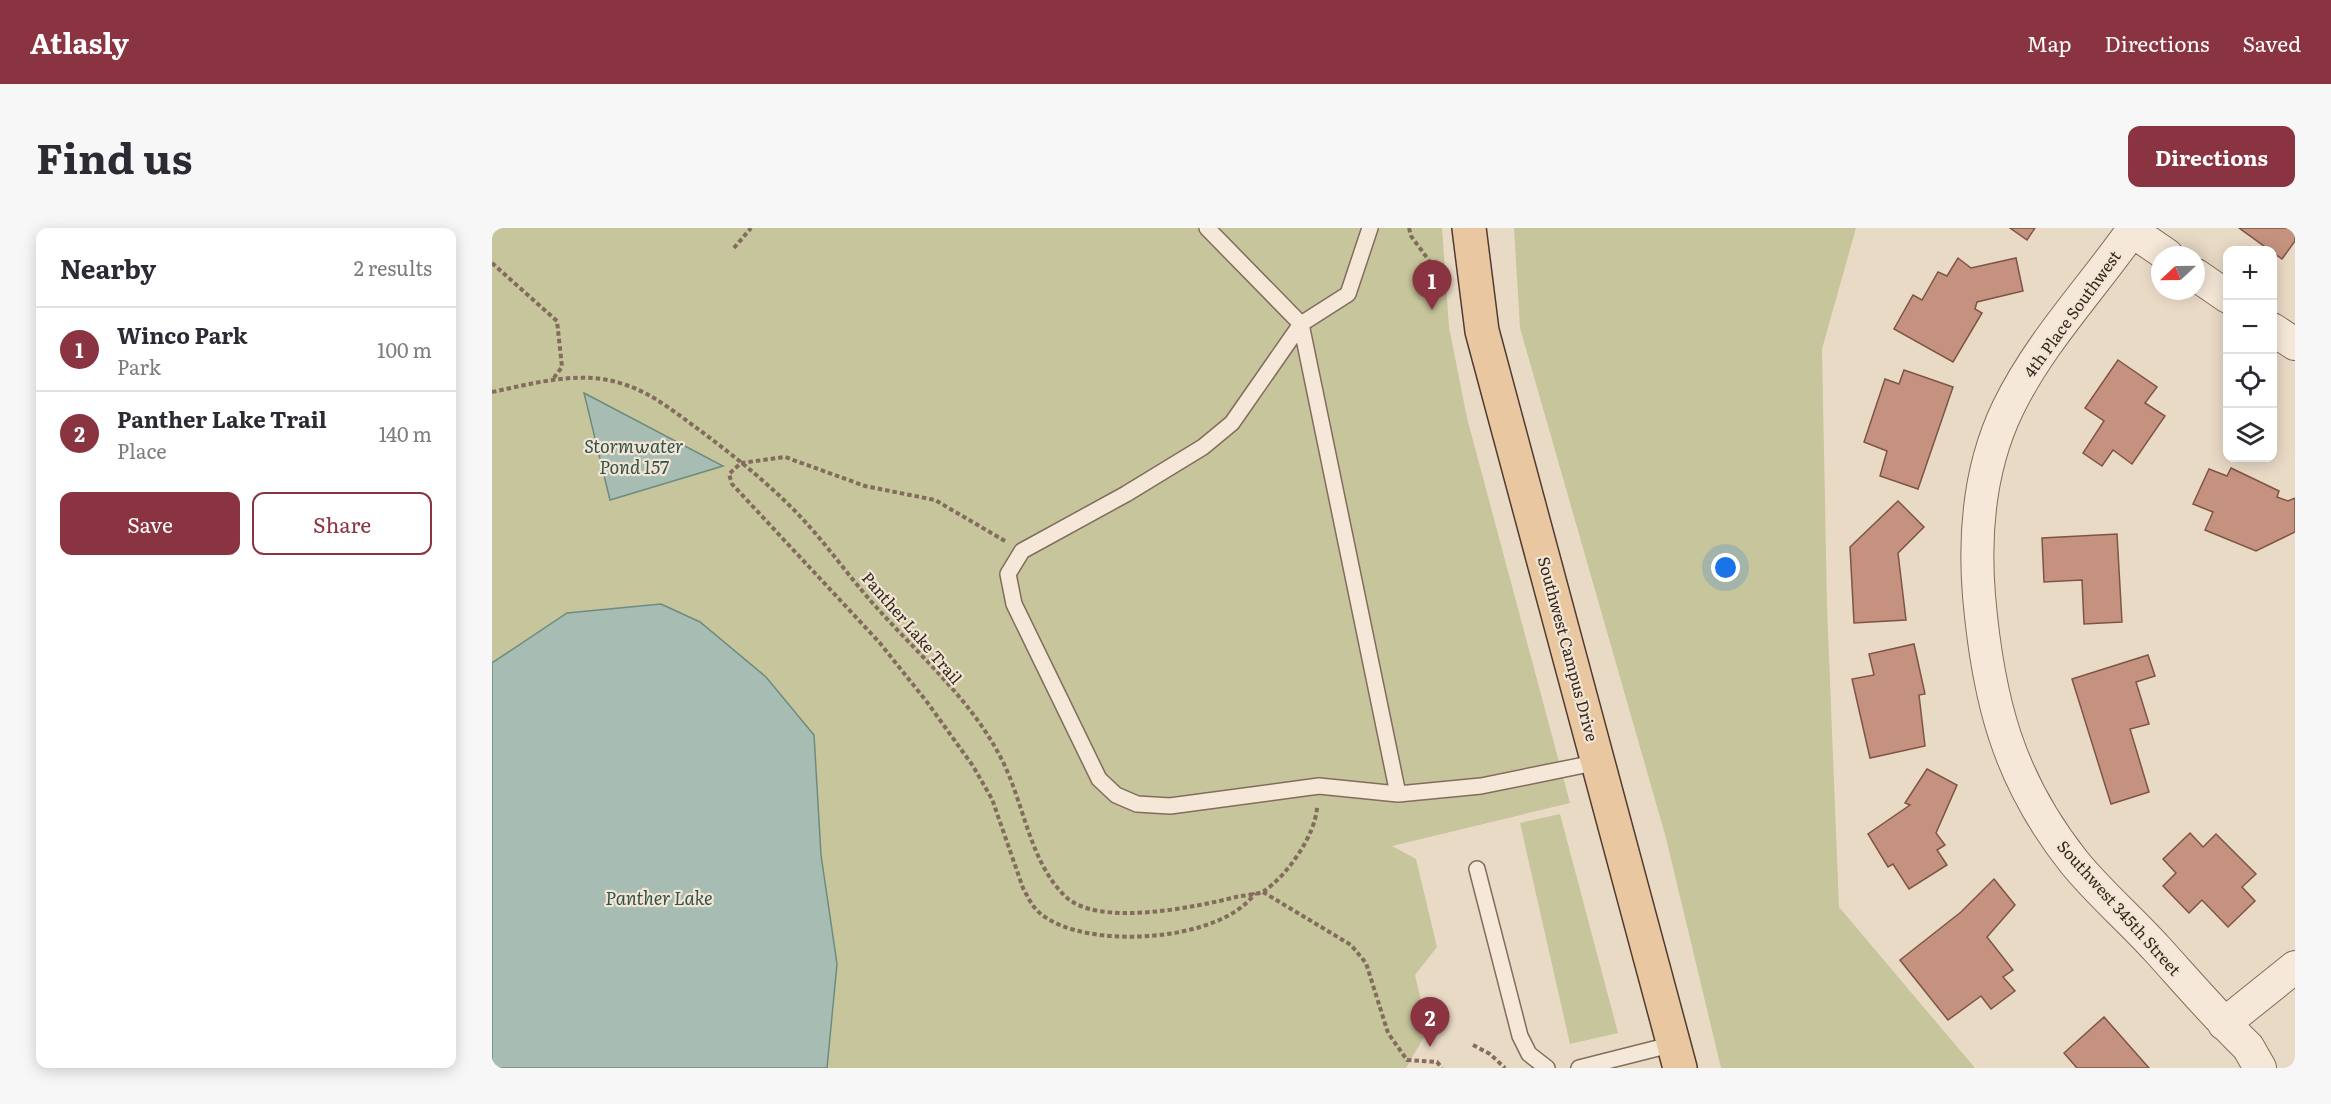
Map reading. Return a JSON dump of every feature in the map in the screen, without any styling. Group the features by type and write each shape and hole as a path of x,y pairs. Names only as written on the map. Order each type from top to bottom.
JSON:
{"main road":[{"name":"Southwest Campus Drive","path":"1469,228 1482,332 1677,1056"}],"street":[{"path":"2133,230 2155,246"},
{"name":"4th Place Southwest","path":"1977,540 1993,450 2007,410 2035,359 2133,230"},
{"path":"2205,281 2223,294"},
{"path":"2277,332 2295,344"},
{"name":"Southwest 345th Street","path":"1977,540 1983,642 1989,682 1999,722 2029,791 2049,828 2075,864 2248,1047 2260,1068"},
{"path":"2224,1024 2295,967"}],"lane":[{"path":"1207,228 1301,324 1398,794"},
{"path":"1370,228 1348,294 1301,324 1232,423 1203,447 1126,494 1022,551 1008,574 1014,604 1100,779 1116,795 1137,804 1170,806 1319,786 1398,794 1482,786 1599,762"},
{"path":"1477,869 1520,1036 1529,1054 1548,1068"},
{"path":"1579,1068 1677,1056"}],"path":[{"path":"734,248 751,228"},
{"path":"492,263 557,321 562,367 553,379"},
{"name":"Panther Lake Trail","path":"492,392 553,379 606,380 626,385 651,396 741,463 807,524 877,608 943,679 979,726 1001,758 1050,878 1067,899 1090,909 1132,912 1173,908 1263,892"},
{"path":"1022,551 934,501 866,486 779,456 741,463 729,474 732,484 879,642 927,702 973,766 1002,821 1029,901 1040,914 1057,924 1080,932 1123,938 1152,936 1205,925 1230,916 1243,909 1255,893"},
{"path":"1319,786 1317,820 1297,857 1263,892 1351,945 1366,963 1388,1033 1407,1060 1437,1062 1442,1068"},
{"path":"1473,1045 1490,1054 1505,1068"}],"green space":[{"path":"492,228 1442,228 1449,327 1467,418 1570,803 1392,846 1416,859 1437,947 1415,975 1428,1030 1406,1068 827,1068 837,964 821,855 814,735 766,677 567,613 492,663"},
{"path":"1514,228 1856,228 1822,349 1827,606 1839,907 1975,1068 1721,1068 1666,838 1520,328"},
{"path":"1560,814 1618,1033 1570,1044 1520,823"}],"water":[{"name":"Stormwater Pond 157","path":"584,393 723,466 610,500"},
{"name":"Panther Lake","path":"661,604 700,622 766,677 814,735 821,855 837,964 827,1068 492,1068 492,663 567,613"}],"building":[{"path":"2010,228 2035,228 2027,240"},
{"path":"2239,228 2295,228 2295,241 2282,259 2277,255 2277,246 2264,246"},
{"path":"1958,258 1971,268 2016,258 2023,291 1977,302 1975,309 1982,313 1953,362 1894,329 1913,295 1922,300 1938,272 1947,276"},
{"path":"2118,360 2157,387 2145,403 2165,416 2132,464 2113,450 2102,466 2083,453 2104,421 2085,408"},
{"path":"1904,370 1953,387 1918,489 1880,476 1887,451 1864,442 1885,379 1899,384"},
{"path":"2231,468 2279,491 2277,497 2288,501 2295,498 2295,532 2256,551 2205,530 2213,512 2193,504 2209,469 2227,476"},
{"path":"1898,501 1924,527 1898,553 1906,620 1854,623 1850,547"},
{"path":"2117,534 2122,622 2084,624 2082,580 2044,582 2042,538"},
{"path":"1914,644 1925,694 1919,695 1925,746 1870,758 1852,679 1874,675 1869,654"},
{"path":"2148,655 2155,676 2136,682 2149,724 2130,729 2149,792 2111,804 2072,679"},
{"path":"1927,769 1957,785 1936,833 1945,845 1937,850 1947,865 1909,889 1893,864 1888,867 1868,834 1910,805 1905,803"},
{"path":"2190,833 2203,847 2216,834 2256,874 2242,887 2255,901 2228,927 2202,900 2189,913 2163,886 2176,873 2163,859"},
{"path":"1994,879 2015,905 1987,937 2013,970 2003,977 2015,991 1991,1009 1981,996 1948,1020 1900,960 1961,912"},
{"path":"2104,1017 2149,1068 2077,1068 2064,1053"}],"place":[{"name":"Winco Park","path":"1432,310"},
{"name":"Panther Lake Trail","path":"1430,1047"}]}
